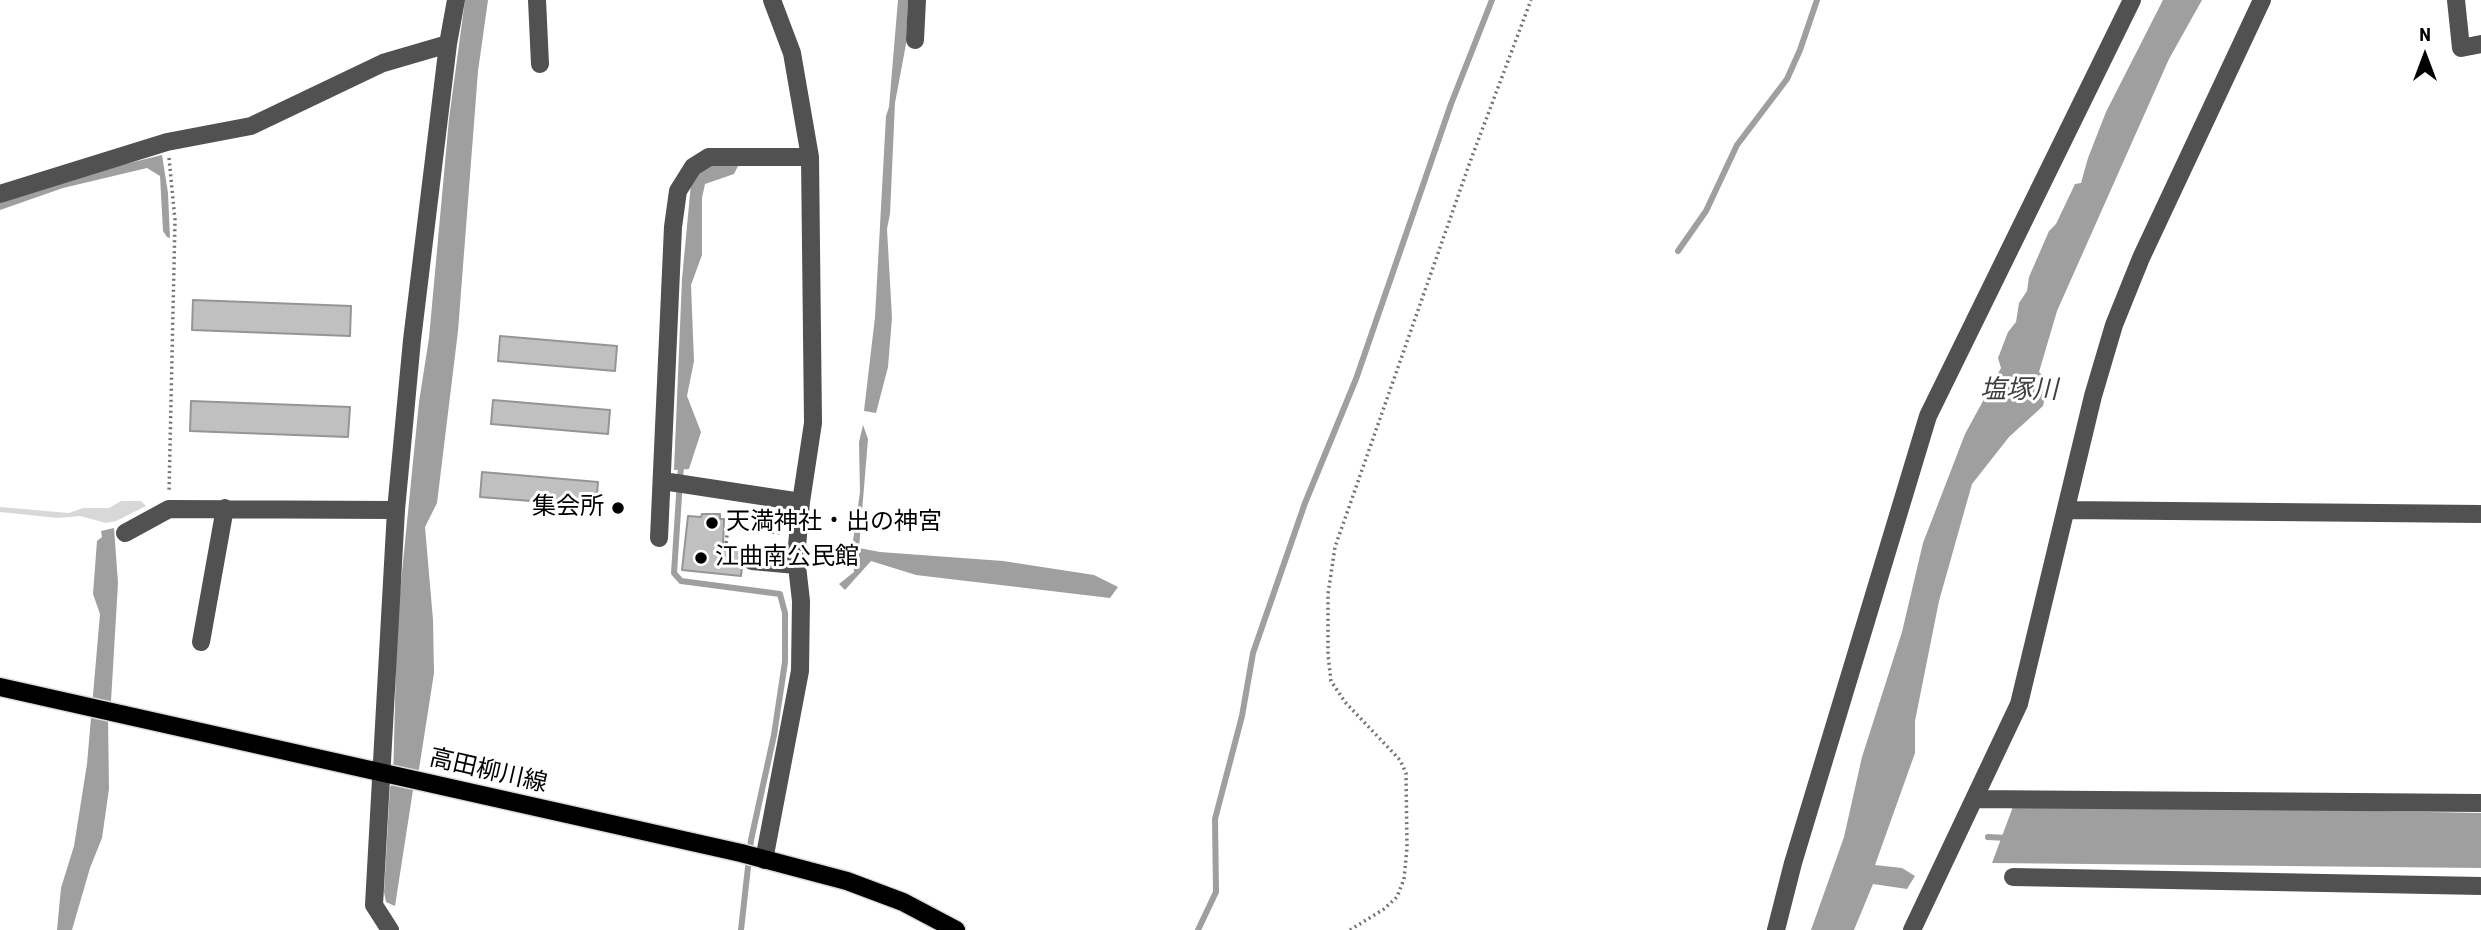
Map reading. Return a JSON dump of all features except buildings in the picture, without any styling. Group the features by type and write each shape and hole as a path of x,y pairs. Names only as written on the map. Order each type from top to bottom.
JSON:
{"main road":[{"name":"高田柳川線","path":"0,687 752,857 846,881 903,902 956,930"}],"street":[{"path":"390,930 374,905 386,774 396,510 412,340 448,44 456,0"},
{"path":"537,0 540,64"},
{"path":"752,857 800,671 802,601 796,565 801,502 813,423 810,157 792,53 772,0"},
{"path":"915,40 917,0"},
{"path":"1776,930 1793,863 1928,416 2133,0"},
{"path":"1912,930 2019,704 2094,396 2114,326 2141,258 2262,0"},
{"path":"2456,0 2461,48 2481,44"},
{"path":"0,194 167,142 251,126 383,63 448,44"},
{"path":"659,538 667,481 673,227 678,191 693,167 709,157 810,157"},
{"path":"667,481 801,502"},
{"path":"201,642 225,508"},
{"path":"125,533 169,509 396,510"},
{"path":"2067,510 2481,514"},
{"path":"752,561 796,565"},
{"path":"1974,799 2481,803"},
{"path":"2013,877 2481,886"}],"path":[{"path":"1350,930 1391,903 1397,897 1404,879 1407,848 1406,773 1400,761 1345,702 1331,681 1328,594 1335,547 1470,162 1531,0"},
{"path":"167,142 175,220 169,509"},
{"path":"726,542 728,527 764,530"}],"shaded area":[{"path":"121,501 141,501 146,506 106,523 80,516 58,518 0,512 0,507 69,513 83,508 109,508"}],"water":[{"path":"465,0 488,0 478,71 458,331 437,503 425,527 433,620 434,673 395,906 386,902 384,892 390,787 393,783 397,622 419,402 429,338 449,119"},
{"path":"898,0 908,0 906,44 895,103 887,229 892,318 888,367 876,413 864,411 875,317 886,116"},
{"name":"塩塚川","path":"2163,0 2202,0 2169,59 2057,311 2039,372 2048,381 2043,406 2009,437 1972,484 1939,601 1915,721 1915,753 1875,865 1902,868 1915,876 1907,889 1873,884 1854,930 1811,930 1844,837 1862,757 1902,632 1923,543 1965,434 2001,368 1998,358 2008,332 2016,322 2019,303 2027,291 2029,277 2049,231 2056,224 2075,184 2081,183 2106,112"},
{"path":"162,155 168,193 170,238 163,231 160,176 147,168 63,188 0,210 0,202 113,167"},
{"path":"706,164 739,164 734,174 705,184 702,198 702,255 691,285 694,361 687,396 701,432 689,469 674,470 682,279 691,183"},
{"path":"863,425 868,439 859,548 1003,561 1094,575 1118,587 1110,598 916,575 871,561 845,590 839,584 854,572 852,548 860,492 859,442"},
{"path":"114,528 118,583 108,716 109,789 102,838 90,868 72,930 57,930 61,888 74,846 87,764 100,614 93,594 97,541 102,537 101,531"},
{"path":"2014,804 2481,813 2481,868 1992,863"}],"waterway":[{"path":"1198,930 1216,892 1215,819 1242,716 1253,653 1305,503 1356,379 1451,104 1492,0"},
{"path":"1678,251 1706,211 1737,145 1787,79 1817,0"},
{"path":"681,465 674,573 681,581 780,594 785,613 785,662 774,735 751,840 741,930"},
{"path":"1988,837 2007,838"}],"place":[{"name":"集会所","path":"618,508"},
{"name":"天満神社・出の神宮","path":"712,523"},
{"name":"江曲南公民館","path":"701,558"}]}
